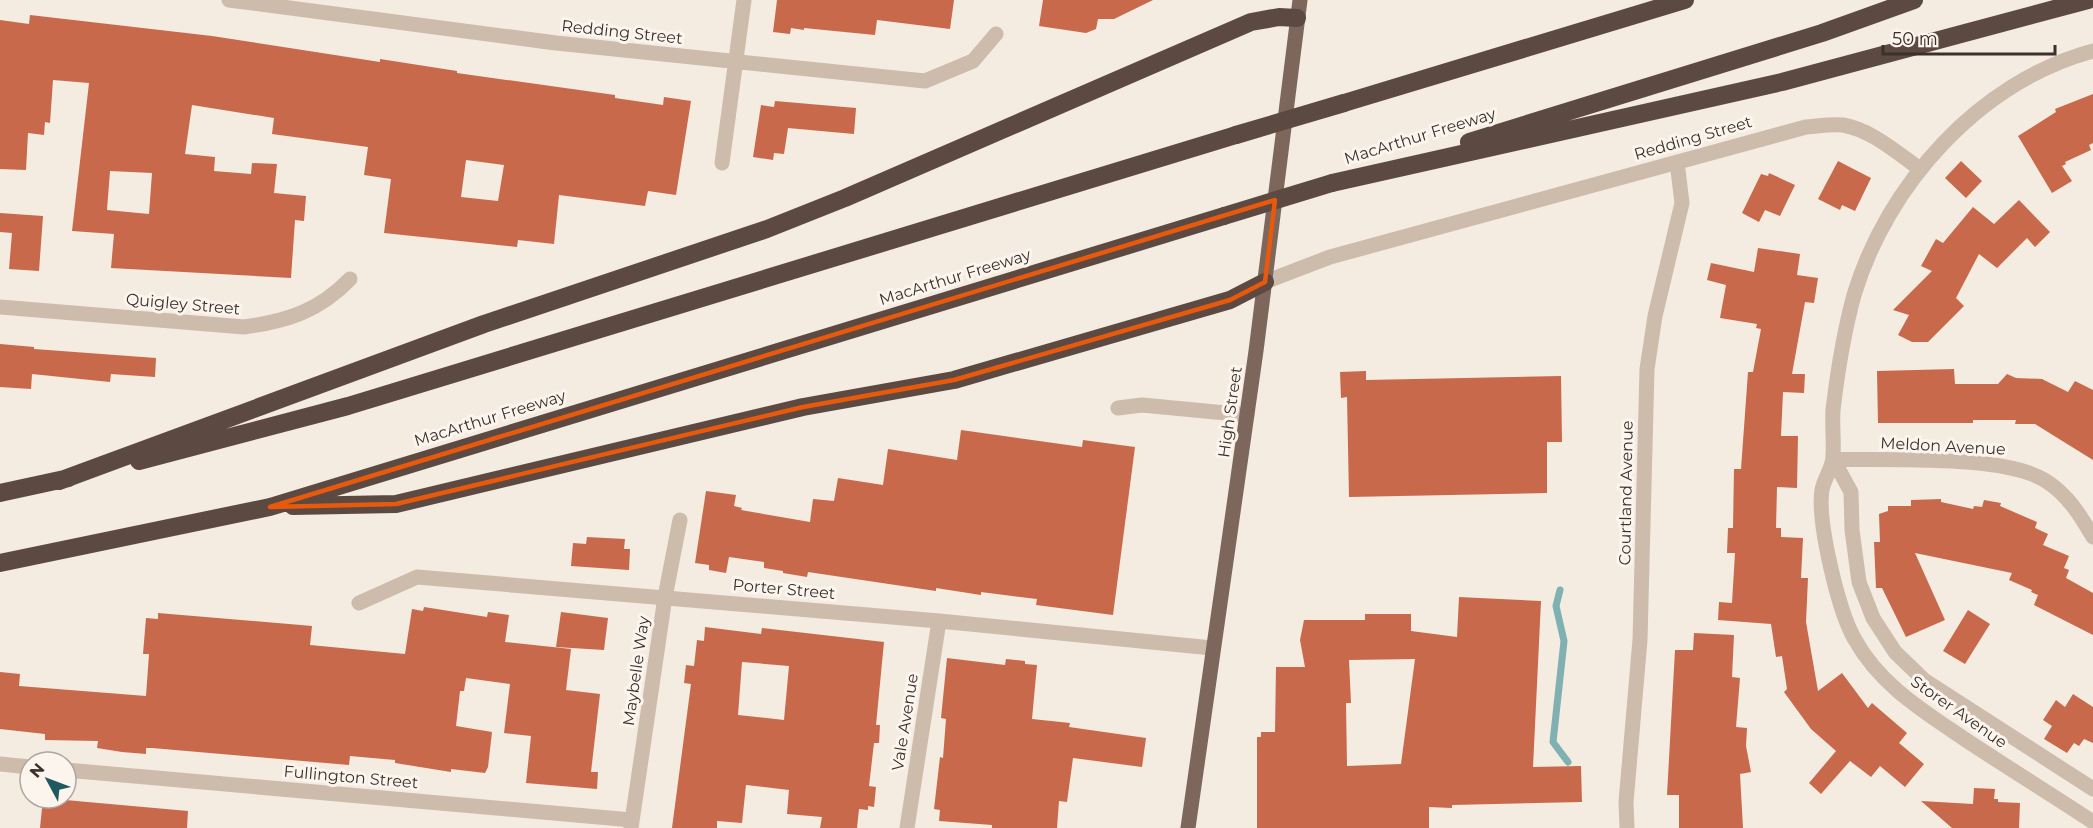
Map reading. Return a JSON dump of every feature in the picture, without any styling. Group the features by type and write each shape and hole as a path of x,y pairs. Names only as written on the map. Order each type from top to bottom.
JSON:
{"highway":[{"path":"0,493 196,448 348,406 1685,0"},
{"name":"MacArthur Freeway","path":"0,564 270,507 1666,82 1822,33 1914,0"},
{"path":"1332,183 1782,82 2088,0"},
{"path":"59,481 484,324 767,229 845,198 1251,22 1299,9"},
{"path":"270,507 396,504 803,407 954,380 1230,300 1265,282"}],"main road":[{"name":"High Street","path":"1188,828 1247,415 1299,9"}],"street":[{"name":"Redding Street","path":"229,0 556,43 925,81 973,62 996,34"},
{"path":"722,163 744,0"},
{"path":"1920,169 1943,143 1992,101 2041,71 2093,51"},
{"name":"Redding Street","path":"1265,282 1330,257 1806,127 1843,125 1877,139 1920,169"},
{"name":"Courtland Avenue","path":"1627,828 1626,802 1640,640 1647,369 1655,316 1682,203 1677,162"},
{"name":"Storer Avenue","path":"1920,169 1876,236 1854,296 1833,412 1833,459 1822,490 1825,529 1834,582 1853,637 1870,663 1903,697 2093,822"},
{"name":"Quigley Street","path":"0,307 244,327 270,324 314,309 334,296 350,279"},
{"path":"1118,408 1142,405 1247,415"},
{"name":"Storer Avenue","path":"1833,459 1851,492 1852,530 1859,582 1873,618 1895,652 1924,680 2093,789"},
{"name":"Meldon Avenue","path":"1833,459 2016,467 2045,480 2068,499 2093,537"},
{"name":"Maybelle Way","path":"632,824 665,597 680,520"},
{"name":"Porter Street","path":"359,603 417,577 939,621 1212,648"},
{"name":"Vale Avenue","path":"907,828 939,621"},
{"path":"0,764 18,765"},
{"name":"Fullington Street","path":"78,771 632,824"}],"highlighted area":[{"path":"1275,200 1265,282 1230,300 954,380 803,407 396,504 270,507"}],"building":[{"path":"777,0 954,0 950,29 877,20 875,35 804,28 804,30 791,28 790,34 773,32"},
{"path":"1043,0 1153,0 1114,19 1098,19 1096,29 1086,33 1039,26"},
{"path":"30,15 212,36 380,62 380,59 457,71 457,73 615,95 615,98 663,105 664,97 691,101 676,195 648,191 645,206 559,195 554,244 518,240 517,247 384,233 391,179 364,175 368,147 272,134 274,118 192,105 185,154 215,157 214,171 251,174 252,163 277,164 274,193 306,196 304,221 295,220 291,278 111,268 114,234 72,231 89,83 53,80 50,123 45,122 44,135 28,133 26,170 0,169 0,20 29,24","holes":["466,160 504,165 498,201 461,197","110,171 152,173 149,214 107,210"]},
{"path":"2093,94 2093,143 2089,145 2091,150 2065,162 2066,164 2062,166 2072,181 2052,193 2018,136 2056,112 2055,109"},
{"path":"775,101 856,108 854,134 788,128 784,154 774,153 773,160 753,157 761,105 774,107"},
{"path":"1838,161 1871,178 1855,211 1842,205 1840,210 1818,199"},
{"path":"1961,161 1982,181 1966,198 1945,178"},
{"path":"1769,173 1795,185 1780,216 1765,210 1759,222 1742,213 1761,174 1768,176"},
{"path":"2019,200 2050,232 2035,247 2027,238 1997,268 1979,254 1956,298 1964,306 1928,342 1912,342 1898,335 1909,315 1893,310 1932,271 1921,266 1936,239 1943,243 1973,207 1994,224"},
{"path":"0,213 43,216 39,271 9,269 12,233 0,232"},
{"path":"1758,248 1800,254 1797,275 1818,278 1814,303 1805,302 1792,374 1805,374 1804,393 1783,392 1781,436 1798,436 1797,488 1777,487 1776,528 1781,528 1781,537 1803,538 1801,578 1808,578 1806,622 1818,691 1842,673 1868,708 1872,703 1907,733 1899,743 1924,764 1905,787 1880,766 1871,777 1850,761 1821,794 1809,783 1836,751 1811,729 1784,692 1787,689 1782,656 1776,657 1771,624 1718,620 1719,602 1732,603 1735,553 1727,553 1728,528 1733,528 1734,469 1741,469 1748,372 1753,372 1761,329 1756,328 1757,324 1720,318 1726,285 1707,280 1711,263 1754,272"},
{"path":"0,344 34,347 34,349 156,358 155,377 111,374 110,382 32,374 31,389 0,387"},
{"path":"1954,369 1955,384 1998,384 2007,374 2016,378 2042,379 2068,392 2075,381 2093,390 2093,460 2035,424 2015,424 2016,420 1973,420 1973,423 1878,423 1877,371"},
{"path":"1366,371 1366,380 1561,376 1562,442 1547,442 1547,493 1349,497 1347,397 1341,398 1340,372"},
{"path":"961,430 1082,447 1083,440 1135,447 1113,615 1036,605 1037,599 981,592 981,595 936,588 936,591 808,572 807,577 764,568 764,562 729,557 726,573 709,570 709,565 695,563 706,491 736,495 734,506 742,508 741,510 810,522 813,499 834,501 838,478 883,485 888,449 957,460"},
{"path":"1941,499 1941,502 1973,509 1974,506 1982,507 1984,500 2001,503 2000,506 2037,522 2035,528 2048,534 2043,545 2069,556 2064,568 2069,570 2066,578 2093,593 2093,635 2034,605 2038,595 2009,580 2012,573 1915,553 1945,620 1906,637 1882,588 1876,588 1874,542 1880,542 1879,514 1888,511 1888,506 1911,506 1911,500"},
{"path":"587,537 625,539 624,549 630,549 629,570 571,566 573,543 586,544"},
{"path":"1459,597 1541,601 1533,767 1581,766 1582,802 1429,807 1429,828 1257,828 1257,737 1261,737 1261,732 1275,732 1276,667 1305,667 1300,640 1304,620 1365,620 1365,614 1411,614 1411,631 1457,637","holes":["1415,659 1401,764 1347,766 1346,703 1351,703 1349,660"]},
{"path":"424,607 487,617 488,612 509,615 505,642 571,649 566,690 600,694 591,772 598,772 597,789 526,783 531,736 504,733 510,684 466,678 464,691 460,691 456,726 492,732 488,767 485,773 451,769 451,772 395,763 395,760 350,756 349,765 152,748 146,748 146,754 122,752 97,748 98,741 45,740 45,734 0,729 0,672 20,674 19,686 146,696 149,654 143,654 146,618 158,619 158,613 312,626 310,645 405,654 412,609 423,611"},
{"path":"1968,610 1990,624 1965,664 1943,651"},
{"path":"561,612 608,618 604,650 556,647"},
{"path":"705,627 761,634 762,628 884,642 876,725 880,725 879,743 874,743 869,786 876,787 874,807 868,806 868,810 859,809 857,828 820,828 822,817 787,814 789,790 746,785 742,823 717,821 717,828 672,828 691,684 684,683 686,665 694,666 697,640 704,641","holes":["742,662 789,666 784,720 738,715"]},
{"path":"1694,633 1734,635 1732,677 1740,678 1736,727 1747,728 1746,746 1751,772 1740,774 1743,828 1679,828 1679,795 1667,795 1675,650 1693,650"},
{"path":"947,658 1005,665 1006,659 1037,665 1032,719 1070,723 1069,727 1146,738 1142,767 1073,758 1067,802 1059,801 1057,828 992,828 992,825 939,821 940,810 934,809 940,757 943,758 946,719 941,718"},
{"path":"2073,694 2093,707 2093,743 2084,739 2079,746 2074,743 2067,753 2044,739 2052,726 2043,720 2056,700 2065,707"},
{"path":"1974,788 1995,789 1994,799 1998,799 1998,802 2020,803 2019,828 1952,828 1921,801 1973,804"},
{"path":"78,801 188,811 187,828 40,828 42,810 78,810"}],"waterway":[{"path":"1560,590 1556,606 1564,641 1553,742 1568,762"}]}
